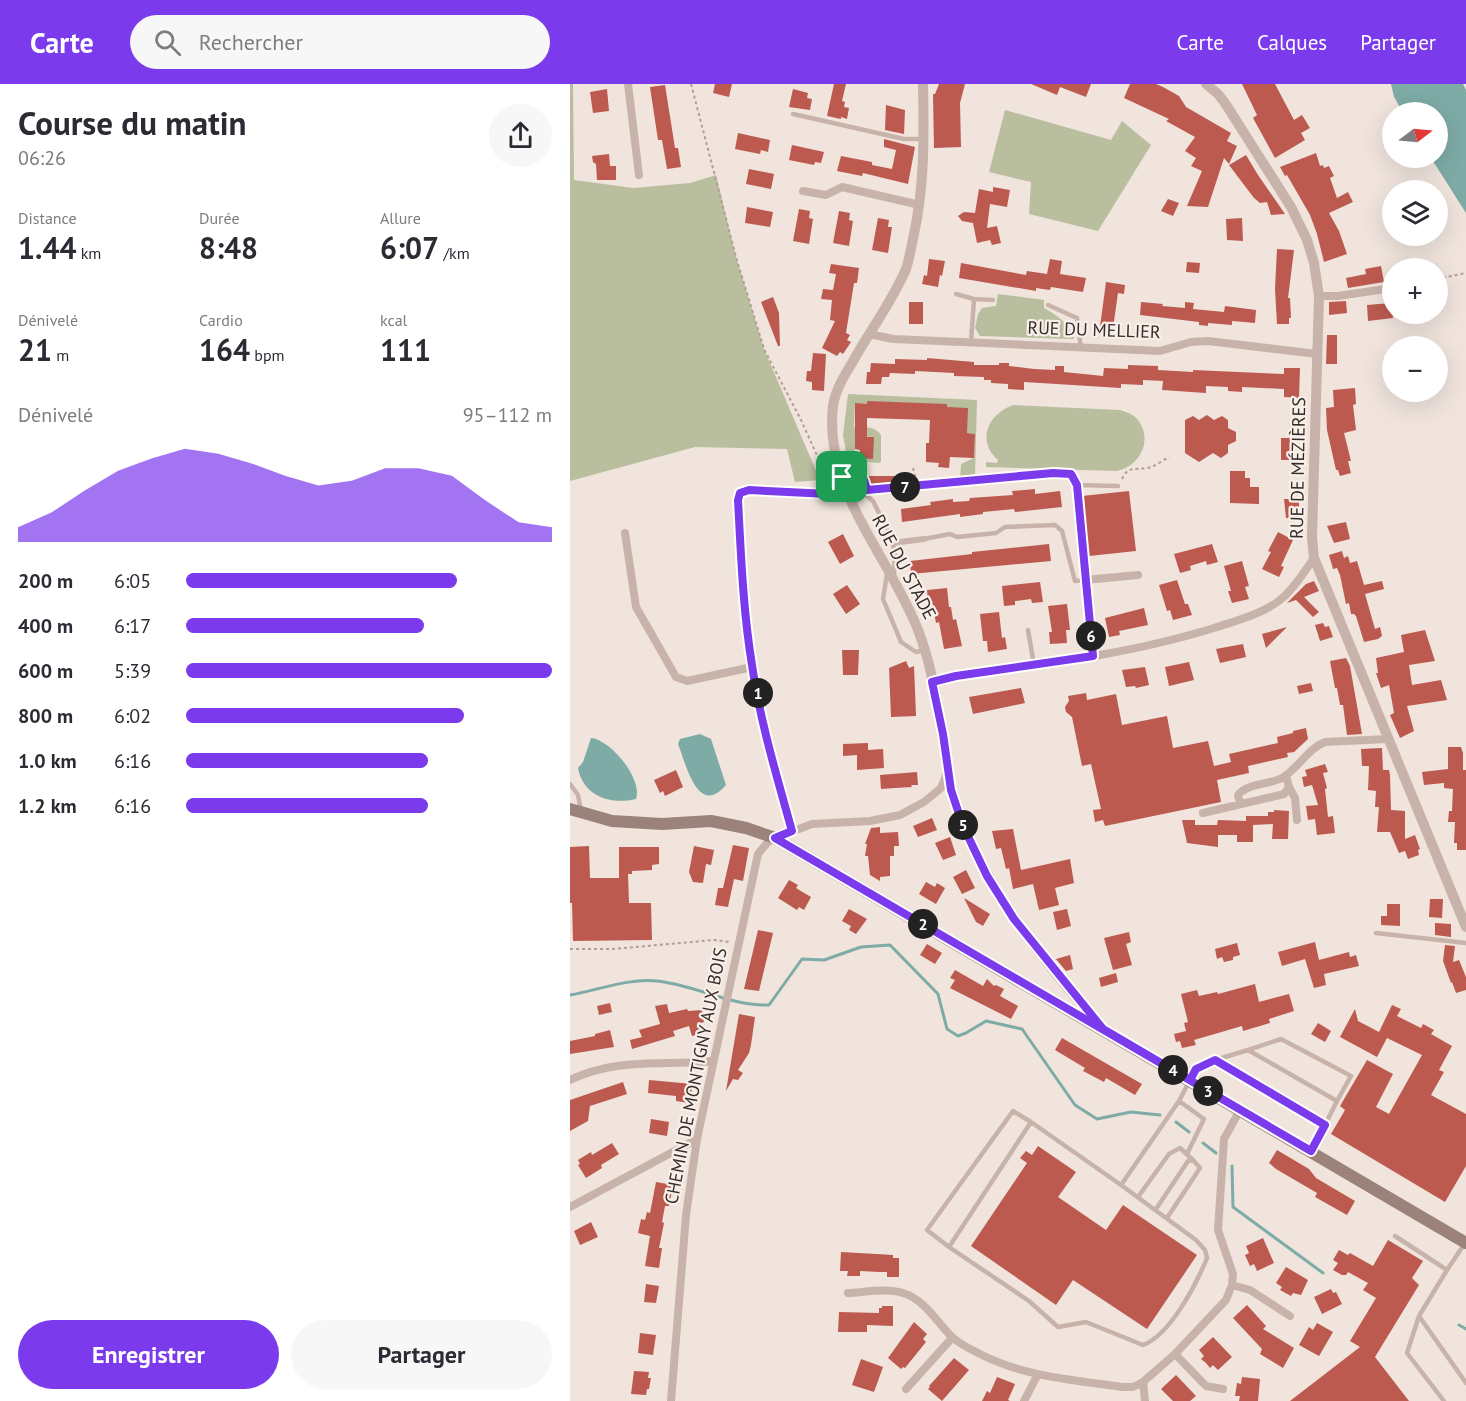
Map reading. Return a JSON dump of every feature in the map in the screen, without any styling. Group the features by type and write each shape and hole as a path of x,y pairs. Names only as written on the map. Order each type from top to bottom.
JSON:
{"main road":[{"path":"576,811 622,821 662,824 711,821 746,828 775,838 1466,1243"}],"street":[{"path":"628,84 639,175"},
{"name":"RUE DU STADE","path":"923,84 924,139 920,205 906,268 841,382 833,403 832,426 843,480 854,508 891,573 912,616 924,650 951,790 963,826 987,876 1014,919 1103,1029"},
{"name":"RUE DE MÉZIÈRES","path":"1206,84 1215,89 1268,171 1303,230 1314,263 1318,296 1314,558 1466,927"},
{"path":"803,191 826,195 842,187 920,205"},
{"path":"1318,296 1338,296 1382,289"},
{"name":"RUE DU MELLIER","path":"869,333 893,339 1160,351 1191,342 1208,341 1317,354"},
{"path":"778,780 752,667 742,593 738,500 740,493 749,490 849,495"},
{"path":"625,533 636,607 676,677 687,681 752,667"},
{"path":"892,543 924,539"},
{"path":"932,682 956,676 1093,656 1176,640 1242,619 1279,601 1302,576 1314,558"},
{"path":"1093,656 1085,580 1138,575"},
{"path":"1240,803 1238,795 1243,789 1279,780 1286,776 1317,745 1325,742 1388,739"},
{"path":"775,838 812,824 870,821 900,814 924,801 941,788 948,771"},
{"path":"1286,776 1295,798 1297,820"},
{"path":"1203,813 1284,794 1289,787"},
{"name":"CHEMIN DE MONTIGNY AUX BOIS","path":"671,1401 686,1215 697,1139 758,854 768,842 775,838"},
{"path":"570,1080 582,1074 638,1062 688,1064 713,1061"},
{"path":"848,1293 884,1290 905,1293 937,1319 952,1338 985,1357 1037,1376 1133,1387 1143,1382 1175,1354 1226,1300 1232,1285 1233,1274 1218,1230 1224,1139 1240,1110"},
{"path":"570,1207 697,1139"},
{"path":"1232,1285 1250,1290 1290,1316"},
{"path":"906,1389 952,1338"},
{"path":"1175,1354 1206,1386 1223,1389"},
{"path":"1024,1401 1037,1376"},
{"path":"1143,1382 1145,1401"}],"lane":[{"path":"793,114 904,140 924,139"},
{"path":"956,294 974,300 993,300"},
{"path":"971,342 974,300"},
{"path":"1048,305 1077,318 1081,348"},
{"path":"843,480 859,489 873,501 895,553 883,599 901,642 916,652 924,650"},
{"path":"924,539 950,534 957,537 996,533 1005,527 1055,525 1062,531 1075,581 1085,580 1077,485 1118,486"},
{"path":"1028,630 1034,665"},
{"path":"570,784 578,795 576,811"},
{"path":"1376,933 1466,943"},
{"path":"1121,1185 1179,1101 1196,1069 1215,1060 1281,1038 1351,1076 1311,1151"},
{"path":"1248,1050 1337,1101"},
{"path":"1215,1060 1325,1125"},
{"path":"1179,1101 1204,1119 1187,1154"},
{"path":"1013,1111 1121,1185 1196,1240 1205,1250 1207,1258 1183,1305 1154,1341 1143,1345 1086,1322 1058,1327 1029,1301 927,1230 1013,1111"},
{"path":"949,1247 1031,1122"},
{"path":"1138,1197 1169,1154 1180,1148 1200,1168 1167,1218"},
{"path":"1156,1209 1188,1161 1194,1160"},
{"path":"1395,1236 1448,1270"},
{"path":"1444,1401 1407,1353 1419,1316 1466,1243"},
{"path":"1419,1316 1466,1383"}],"path":[{"path":"692,84 736,257 764,349 801,420 829,482 843,480 849,476 864,480 867,490 1053,473 1071,474 1077,485"},
{"path":"1448,277 1466,273"},
{"path":"1118,486 1126,472 1132,468 1149,468 1169,457"},
{"path":"913,468 918,486"},
{"path":"778,780 792,831"},
{"path":"570,949 643,947 714,940 738,943"}],"green space":[{"path":"570,84 573,84 574,180 633,188 690,183 716,175 736,257 764,349 820,480 795,482 787,449 695,447 570,481"},
{"path":"1005,110 1111,140 1122,121 1151,145 1098,231 1029,214 1031,182 989,172"},
{"path":"998,294 1044,300 1044,308 1062,321 1074,339 980,336 975,328 978,314 982,308 996,306"},
{"path":"848,394 977,400 975,477 960,479 961,464 974,458 975,434 963,433 944,422 867,404 855,404 854,427 865,427 879,432 881,462 860,461 859,458 874,437 856,436 855,449 851,457 847,458 843,435"},
{"path":"1013,405 1120,410 1135,417 1142,427 1144,443 1142,451 1132,464 1116,471 986,467 986,462 997,463 998,460 991,453 986,437 991,421 1004,409"}],"water":[{"path":"1391,84 1463,84 1466,90 1466,213 1448,185 1448,180 1445,180 1437,168 1448,168 1448,102 1397,102"},
{"path":"700,734 711,739 726,785 716,794 708,795 701,792 694,784 678,744 680,739"},
{"path":"591,738 599,740 624,762 635,781 636,799 618,801 600,797 586,786 578,768 583,762"}],"building":[{"path":"715,84 732,84 729,97 713,93"},
{"path":"834,84 846,84 842,101 845,102 844,107 849,108 847,119 827,116"},
{"path":"939,84 965,84 960,103 961,147 934,148 933,94"},
{"path":"1031,84 1091,84 1086,97 1060,87 1057,95"},
{"path":"1130,84 1156,84 1163,87 1179,96 1186,107 1231,133 1227,141 1237,146 1229,164 1224,158 1208,207 1187,206 1202,171 1191,166 1196,158 1185,151 1195,137 1166,121 1169,119 1124,98"},
{"path":"1242,84 1275,84 1294,120 1302,115 1310,128 1301,133 1305,140 1275,158 1253,118 1257,115"},
{"path":"665,85 675,148 678,148 681,167 667,169 662,140 658,140 650,87"},
{"path":"607,89 609,111 593,113 590,92"},
{"path":"793,89 808,93 807,98 812,99 810,110 789,107"},
{"path":"886,105 905,110 904,134 885,130"},
{"path":"738,133 770,140 768,152 761,150 760,154 735,149"},
{"path":"884,139 915,147 908,184 863,173 862,176 837,171 841,156 872,162 872,165 892,169 896,150 884,147"},
{"path":"792,145 824,152 821,163 815,162 814,165 789,160"},
{"path":"1316,153 1320,166 1323,165 1324,168 1329,166 1334,176 1330,178 1337,198 1348,192 1353,202 1329,213 1339,231 1347,254 1324,262 1310,215 1280,167"},
{"path":"609,154 610,166 616,166 616,180 597,180 596,164 592,156"},
{"path":"1246,155 1285,214 1271,215 1267,202 1260,203 1254,198 1229,165"},
{"path":"749,169 774,174 771,189 746,184"},
{"path":"993,187 1010,190 1007,207 990,204 987,228 997,226 1001,243 992,245 990,240 977,243 973,223 962,221 958,216 964,212 975,213 979,189 993,192"},
{"path":"1168,199 1179,203 1173,216 1161,211"},
{"path":"747,207 773,212 770,227 745,223"},
{"path":"799,209 810,211 809,218 813,219 809,244 793,241"},
{"path":"839,211 850,213 849,220 853,221 849,246 833,243"},
{"path":"878,218 889,220 888,227 892,227 888,253 872,250"},
{"path":"1242,218 1243,241 1227,240 1226,219"},
{"path":"1277,249 1294,250 1288,298 1290,298 1291,318 1289,318 1289,324 1277,324 1275,289"},
{"path":"929,259 945,261 938,287 922,284 924,275 927,276"},
{"path":"1050,259 1062,261 1060,274 1086,278 1083,292 1051,287 1050,290 1036,288 1036,291 959,278 961,263 1026,275 1027,271 1047,274"},
{"path":"1187,262 1200,263 1199,273 1186,272"},
{"path":"831,264 859,268 857,283 854,283 846,333 850,335 847,340 851,342 843,354 840,352 837,356 822,348 835,321 830,320 832,300 821,299 823,289 833,290 836,274 829,273"},
{"path":"1381,266 1382,282 1348,288 1346,278 1366,274 1365,269"},
{"path":"1106,282 1125,285 1124,294 1118,293 1112,335 1099,334"},
{"path":"773,297 779,313 780,346 778,346 761,302"},
{"path":"1346,301 1347,313 1329,315 1329,302"},
{"path":"909,302 923,302 923,324 909,324"},
{"path":"1141,302 1185,308 1185,302 1194,303 1193,309 1224,312 1225,306 1256,310 1255,323 1232,321 1232,325 1208,323 1208,326 1199,325 1199,322 1140,315"},
{"path":"1382,304 1382,319 1368,321 1367,305"},
{"path":"1327,335 1337,335 1337,364 1326,364"},
{"path":"813,353 826,354 824,391 812,390 812,382 806,381 807,371 811,371"},
{"path":"927,358 974,362 974,365 1009,363 1009,366 1034,369 1055,370 1055,366 1064,366 1064,372 1103,376 1104,368 1128,369 1128,365 1158,366 1158,370 1284,374 1284,368 1300,368 1299,398 1284,397 1284,389 1242,387 1242,392 1228,391 1228,387 1206,386 1206,393 1162,390 1163,381 1143,380 1143,385 1121,384 1121,388 1024,382 1024,390 1008,389 1008,384 991,383 991,380 984,380 984,377 915,371 915,374 890,373 889,377 882,377 881,384 866,384 867,372 870,372 871,363 895,364 895,359 927,360"},
{"path":"1355,388 1356,404 1353,405 1356,430 1344,433 1351,461 1348,461 1351,473 1340,476 1336,470 1327,430 1326,408 1334,407 1333,390"},
{"path":"867,401 947,404 947,407 968,408 967,433 975,434 974,458 950,457 949,468 938,467 939,463 926,462 926,443 929,443 930,420 867,418 867,437 874,437 873,459 859,458 860,450 855,449 855,403 867,404"},
{"path":"1207,415 1214,420 1222,416 1228,420 1228,428 1236,432 1236,441 1228,445 1228,453 1221,458 1213,453 1199,462 1185,453 1185,420 1193,416 1199,420"},
{"path":"1281,438 1295,438 1295,460 1281,460"},
{"path":"1230,471 1245,471 1245,478 1250,478 1250,487 1259,487 1259,504 1230,503"},
{"path":"869,476 907,476 907,486 868,485"},
{"path":"1035,489 1035,494 1060,491 1062,507 1015,512 1014,509 983,512 983,514 960,517 960,514 902,522 901,509 953,499 953,502 969,501 970,498 1013,495 1012,491"},
{"path":"1129,491 1136,551 1089,556 1082,496"},
{"path":"1284,499 1299,499 1299,518 1286,518"},
{"path":"1346,522 1350,539 1334,543 1327,526"},
{"path":"1278,532 1293,540 1281,566 1284,567 1279,577 1262,569"},
{"path":"843,534 854,556 840,564 828,542"},
{"path":"1049,544 1051,561 911,574 910,561"},
{"path":"1212,544 1218,562 1207,565 1206,561 1190,566 1191,570 1180,573 1174,554"},
{"path":"1342,551 1344,558 1348,556 1350,563 1357,561 1364,585 1382,581 1384,589 1365,594 1375,629 1380,627 1382,636 1378,639 1364,642 1356,616 1351,614 1349,603 1346,604 1340,575 1337,568 1333,569 1329,555"},
{"path":"1242,561 1249,586 1245,587 1249,599 1232,603 1224,566"},
{"path":"1177,580 1185,604 1188,604 1192,615 1173,620 1170,610 1167,611 1159,585"},
{"path":"1314,581 1319,591 1304,597 1319,612 1313,617 1296,600 1287,603 1306,584"},
{"path":"1040,582 1043,602 1032,603 1031,599 1015,601 1015,605 1004,606 1002,586"},
{"path":"847,585 860,604 846,614 833,594"},
{"path":"947,588 949,607 951,607 953,620 956,619 962,646 944,649 939,622 936,623 932,601 928,601 927,590"},
{"path":"1067,604 1070,630 1066,630 1067,643 1050,644 1049,632 1052,632 1048,606"},
{"path":"1144,608 1148,625 1119,631 1120,635 1109,637 1105,618"},
{"path":"999,612 1002,638 1005,637 1007,649 988,652 987,641 983,641 980,614"},
{"path":"1323,623 1325,627 1329,626 1333,637 1320,641 1315,625"},
{"path":"1287,627 1266,648 1262,634"},
{"path":"1425,630 1435,661 1409,665 1412,685 1441,680 1447,700 1407,706 1414,731 1400,738 1390,715 1394,713 1389,685 1381,688 1376,673 1378,673 1376,658 1404,652 1401,635"},
{"path":"1243,644 1246,657 1220,663 1216,649"},
{"path":"842,650 859,650 858,675 843,675"},
{"path":"1346,658 1350,666 1362,734 1347,735 1343,705 1340,705 1337,688 1335,688 1330,661"},
{"path":"906,661 909,668 914,666 916,716 891,717 889,668"},
{"path":"1189,662 1194,680 1169,686 1165,667"},
{"path":"1145,667 1149,685 1136,688 1135,686 1126,687 1122,670"},
{"path":"1311,683 1313,691 1299,694 1297,686"},
{"path":"1021,688 1025,703 973,714 969,697"},
{"path":"1086,693 1087,700 1116,694 1122,725 1167,716 1173,748 1208,741 1214,766 1231,762 1229,754 1278,743 1277,737 1293,733 1293,731 1306,728 1308,739 1294,752 1287,753 1288,757 1248,766 1249,773 1217,780 1221,802 1105,826 1103,820 1095,822 1093,810 1101,809 1091,764 1082,766 1072,717 1066,712 1065,707 1069,701 1068,696"},
{"path":"868,743 868,750 883,749 884,768 857,770 857,755 843,756 843,744"},
{"path":"1448,747 1461,747 1463,770 1466,770 1466,850 1457,850 1457,843 1454,843 1455,822 1448,822 1449,811 1452,811 1453,789 1444,788 1444,783 1424,785 1422,772 1448,769"},
{"path":"1382,748 1383,770 1389,770 1390,775 1391,810 1405,811 1405,839 1415,835 1420,849 1418,850 1419,855 1408,859 1405,851 1399,853 1390,832 1377,832 1379,807 1375,807 1376,791 1368,790 1369,766 1362,766 1361,749"},
{"path":"1325,764 1328,772 1323,773 1327,788 1325,789 1328,817 1333,816 1335,833 1317,835 1315,819 1308,820 1306,806 1318,805 1312,785 1304,787 1302,777 1307,776 1305,770"},
{"path":"676,770 683,787 665,796 663,791 660,793 654,780"},
{"path":"917,772 918,785 881,789 880,775"},
{"path":"1274,810 1289,811 1288,839 1272,839 1273,824 1253,825 1253,842 1237,842 1237,835 1218,835 1218,847 1187,843 1182,820 1195,820 1195,825 1217,825 1218,820 1246,821 1246,816 1268,816 1268,812 1274,812"},
{"path":"932,818 937,830 918,837 913,826"},
{"path":"880,827 880,833 898,832 899,846 894,846 894,856 890,856 890,876 880,877 880,881 870,875 868,856 865,856 867,844 865,844 871,828"},
{"path":"1013,829 1021,870 1070,859 1074,883 1055,888 1059,905 1039,910 1033,884 1013,889 1009,868 1006,869 1001,848 996,849 992,831"},
{"path":"950,837 956,855 943,860 935,843"},
{"path":"733,845 749,848 743,881 734,879 728,907 715,905 718,888 723,888"},
{"path":"589,846 590,878 619,878 619,847 659,847 659,864 652,865 652,870 632,871 632,874 628,874 629,903 651,903 652,940 573,941 570,847"},
{"path":"694,846 714,850 711,865 706,864 703,883 693,882 689,872"},
{"path":"966,870 975,888 962,894 953,877"},
{"path":"789,880 798,885 796,888 811,897 804,910 799,907 797,910 778,898"},
{"path":"926,882 935,887 937,883 945,888 936,904 919,894"},
{"path":"964,898 990,914 983,926 976,922"},
{"path":"1430,899 1443,899 1442,918 1429,917"},
{"path":"1387,904 1400,904 1400,926 1381,925 1381,916 1387,916"},
{"path":"849,909 867,919 856,934 849,930 851,926 842,921"},
{"path":"1067,909 1071,926 1057,930 1053,912"},
{"path":"1435,923 1451,924 1451,937 1435,935"},
{"path":"758,930 773,933 759,991 744,989"},
{"path":"1129,932 1131,942 1126,944 1132,965 1113,970 1104,938"},
{"path":"1315,942 1319,960 1349,952 1350,957 1356,955 1359,966 1324,974 1326,985 1314,988 1305,959 1282,966 1278,952"},
{"path":"1237,943 1240,955 1224,962 1222,957 1217,959 1215,949"},
{"path":"927,944 942,953 935,964 920,955"},
{"path":"1445,945 1455,946 1453,962 1459,960 1466,977 1466,990 1456,993 1451,983 1443,961"},
{"path":"1070,955 1073,969 1066,971 1056,959"},
{"path":"955,970 983,986 987,979 994,986 1004,989 1000,996 1018,1006 1011,1019 950,988 955,980 950,978"},
{"path":"1116,973 1118,982 1101,987 1099,978"},
{"path":"1255,984 1259,1002 1289,994 1294,1011 1269,1019 1270,1023 1243,1031 1242,1026 1194,1040 1196,1045 1182,1048 1180,1041 1176,1042 1174,1034 1186,1031 1184,1023 1188,1022 1181,994 1197,990 1199,996 1217,992 1218,994"},
{"path":"610,1003 612,1012 599,1015 597,1006"},
{"path":"667,1004 669,1013 687,1009 688,1011 702,1010 704,1022 698,1024 701,1034 692,1036 689,1026 673,1031 675,1036 632,1049 630,1040 642,1037 639,1030 660,1024 655,1006"},
{"path":"1392,1005 1401,1009 1397,1016 1421,1028 1423,1024 1434,1030 1431,1034 1452,1046 1439,1070 1444,1072 1431,1095 1466,1114 1466,1166 1445,1202 1331,1134 1345,1110 1340,1106 1367,1060 1393,1074 1376,1107 1389,1114 1422,1055 1387,1038 1377,1057 1340,1037 1355,1009 1358,1021 1379,1032"},
{"path":"739,1014 755,1017 751,1045 749,1053 738,1070 743,1073 738,1080 733,1079 726,1091"},
{"path":"1318,1023 1331,1031 1325,1042 1311,1034"},
{"path":"610,1030 614,1047 570,1054 570,1041 595,1036 595,1034"},
{"path":"1062,1038 1142,1084 1135,1095 1106,1078 1104,1082 1083,1071 1085,1068 1055,1050"},
{"path":"649,1080 693,1084 689,1103 676,1101 676,1096 648,1093"},
{"path":"623,1082 627,1094 590,1106 588,1121 570,1131 570,1100"},
{"path":"651,1119 669,1122 667,1136 649,1133"},
{"path":"612,1143 619,1154 586,1178 578,1165 580,1164 578,1160"},
{"path":"1038,1146 1076,1172 1058,1197 1106,1230 1123,1205 1197,1255 1147,1329 1073,1280 1056,1305 971,1246 1027,1163 1020,1158 1026,1151 1032,1155"},
{"path":"1277,1150 1309,1169 1316,1178 1355,1201 1347,1215 1315,1197 1317,1193 1269,1163"},
{"path":"656,1182 673,1185 669,1206 665,1206 662,1222 664,1223 659,1248 662,1248 659,1268 645,1266 650,1236 638,1233 641,1219 645,1220 647,1212 650,1213"},
{"path":"591,1222 598,1237 580,1245 574,1231"},
{"path":"1263,1238 1274,1263 1257,1271 1254,1264 1250,1266 1245,1255 1249,1253 1246,1246"},
{"path":"1388,1240 1423,1261 1412,1278 1419,1285 1375,1357 1409,1401 1290,1401 1360,1347 1350,1341 1376,1298 1363,1290 1368,1283 1348,1272 1342,1275 1333,1270 1338,1263 1333,1260 1339,1250 1348,1255 1350,1253 1373,1266"},
{"path":"841,1252 893,1255 893,1258 899,1258 899,1277 887,1277 887,1272 860,1271 860,1276 847,1276 848,1271 840,1271"},
{"path":"1286,1267 1308,1280 1301,1295 1293,1293 1291,1296 1280,1290 1282,1287 1276,1283"},
{"path":"646,1284 659,1286 656,1303 644,1302"},
{"path":"1331,1289 1333,1293 1336,1292 1342,1304 1322,1314 1314,1297"},
{"path":"1247,1305 1266,1326 1263,1329 1294,1348 1283,1368 1260,1354 1262,1349 1233,1318"},
{"path":"893,1306 893,1326 867,1325 867,1332 838,1332 839,1312 879,1313 879,1308"},
{"path":"914,1322 927,1334 923,1339 926,1342 905,1368 901,1369 888,1358"},
{"path":"1317,1323 1333,1332 1319,1356 1299,1345 1309,1327 1313,1330"},
{"path":"640,1333 656,1335 653,1355 638,1353"},
{"path":"1213,1337 1232,1357 1218,1370 1213,1365 1210,1368 1201,1359 1204,1356 1199,1350"},
{"path":"954,1358 969,1370 942,1401 928,1389"},
{"path":"861,1359 883,1367 874,1392 852,1385"},
{"path":"634,1371 649,1372 648,1378 651,1378 646,1395 631,1394"},
{"path":"1176,1375 1196,1396 1190,1401 1173,1401 1161,1389"},
{"path":"997,1377 1015,1384 1008,1400 1010,1401 982,1401 987,1391 990,1393"},
{"path":"1242,1377 1260,1379 1258,1401 1239,1401 1240,1396 1235,1396 1237,1383 1241,1384"}],"waterway":[{"path":"570,995 625,983 657,981 726,999 769,1005 802,959 824,960 861,947 890,945 938,994 947,1029 958,1036 986,1021 1022,1029 1075,1105 1097,1119 1131,1112 1160,1115"},
{"path":"1176,1122 1189,1132"},
{"path":"1203,1143 1216,1153"},
{"path":"1232,1166 1233,1207 1323,1273"},
{"path":"1459,1325 1466,1329"}],"route":[{"path":"1053,473 1071,474 1077,485 1093,656 956,676 932,682 943,734 951,790 963,826 987,876 1014,919 1103,1029 1190,1080 1196,1069 1215,1060 1325,1125 1311,1151 775,838 792,831 752,667 742,593 738,500 740,493 749,490 849,495 842,477 852,476 864,480 867,490 1053,473"}]}
